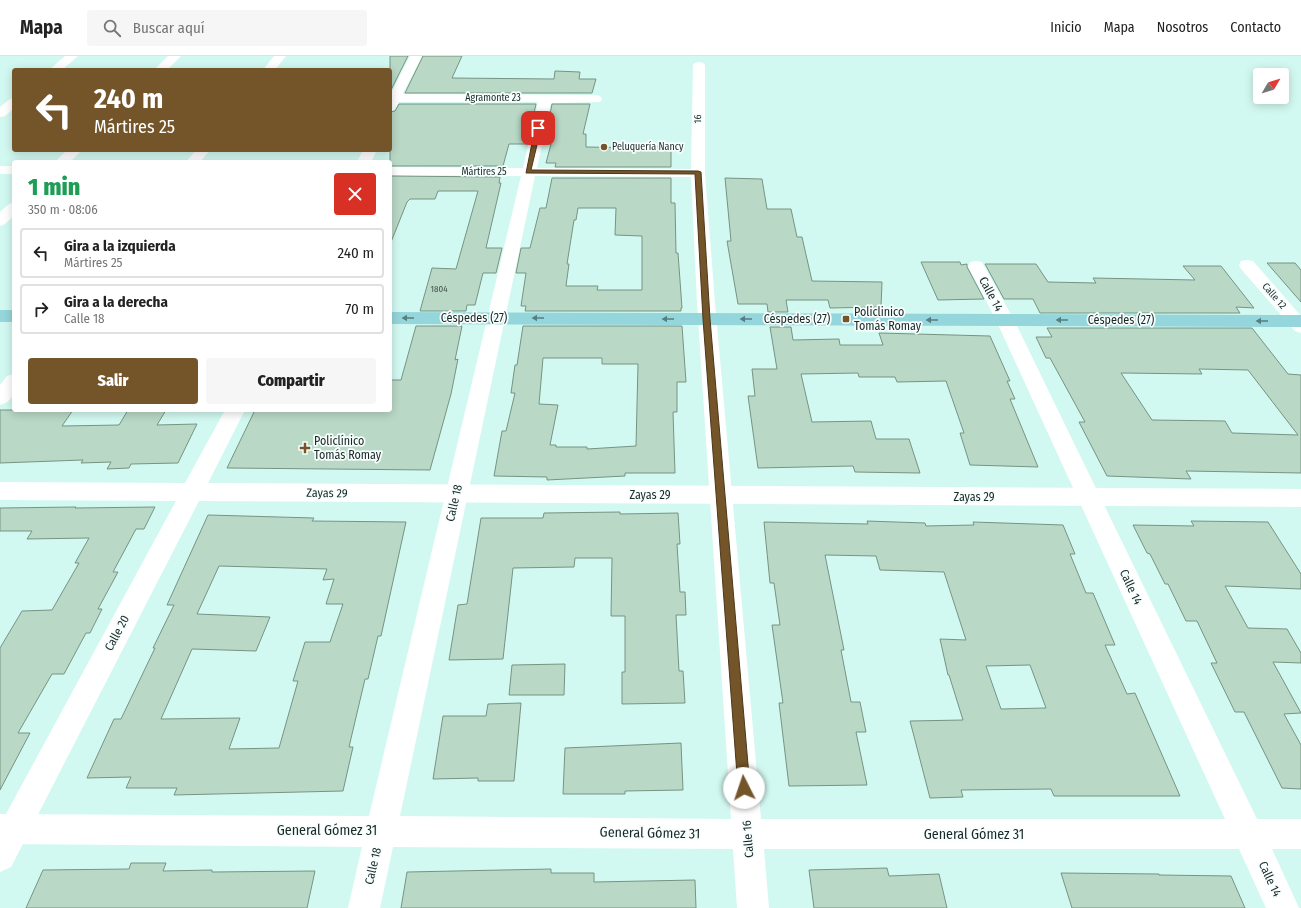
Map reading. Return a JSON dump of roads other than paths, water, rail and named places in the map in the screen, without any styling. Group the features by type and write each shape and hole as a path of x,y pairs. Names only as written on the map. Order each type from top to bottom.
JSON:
{"main road":[{"path":"0,316 12,316"},
{"name":"Céspedes (27)","path":"392,318 1005,320 1299,323"}],"street":[{"path":"57,68 72,56"},
{"path":"162,68 175,56"},
{"path":"271,68 280,56"},
{"path":"392,99 416,56"},
{"name":"16","path":"698,172 699,65"},
{"path":"0,96 12,96"},
{"name":"Calle 18","path":"364,908 545,99"},
{"name":"Agramonte 23","path":"392,101 596,99"},
{"path":"0,113 12,104"},
{"path":"64,160 73,152"},
{"path":"195,160 201,152"},
{"path":"0,170 12,170"},
{"name":"Mártires 25","path":"392,171 698,172"},
{"name":"Calle 16","path":"698,172 707,319 753,908"},
{"path":"0,220 12,209"},
{"name":"Calle 12","path":"1247,265 1299,323"},
{"name":"Calle 14","path":"976,266 1005,320 1283,908"},
{"path":"0,398 12,383"},
{"name":"Calle 20","path":"0,856 7,829 234,412"},
{"name":"Zayas 29","path":"0,491 1301,498"},
{"name":"General Gómez 31","path":"7,829 381,830 748,834 1301,834"}],"place":[{"name":"Peluquería Nancy","path":"604,147"},
{"name":"Policlinico Tomás Romay","path":"846,319"},
{"name":"Policlínico Tomás Romay","path":"305,448"}]}
